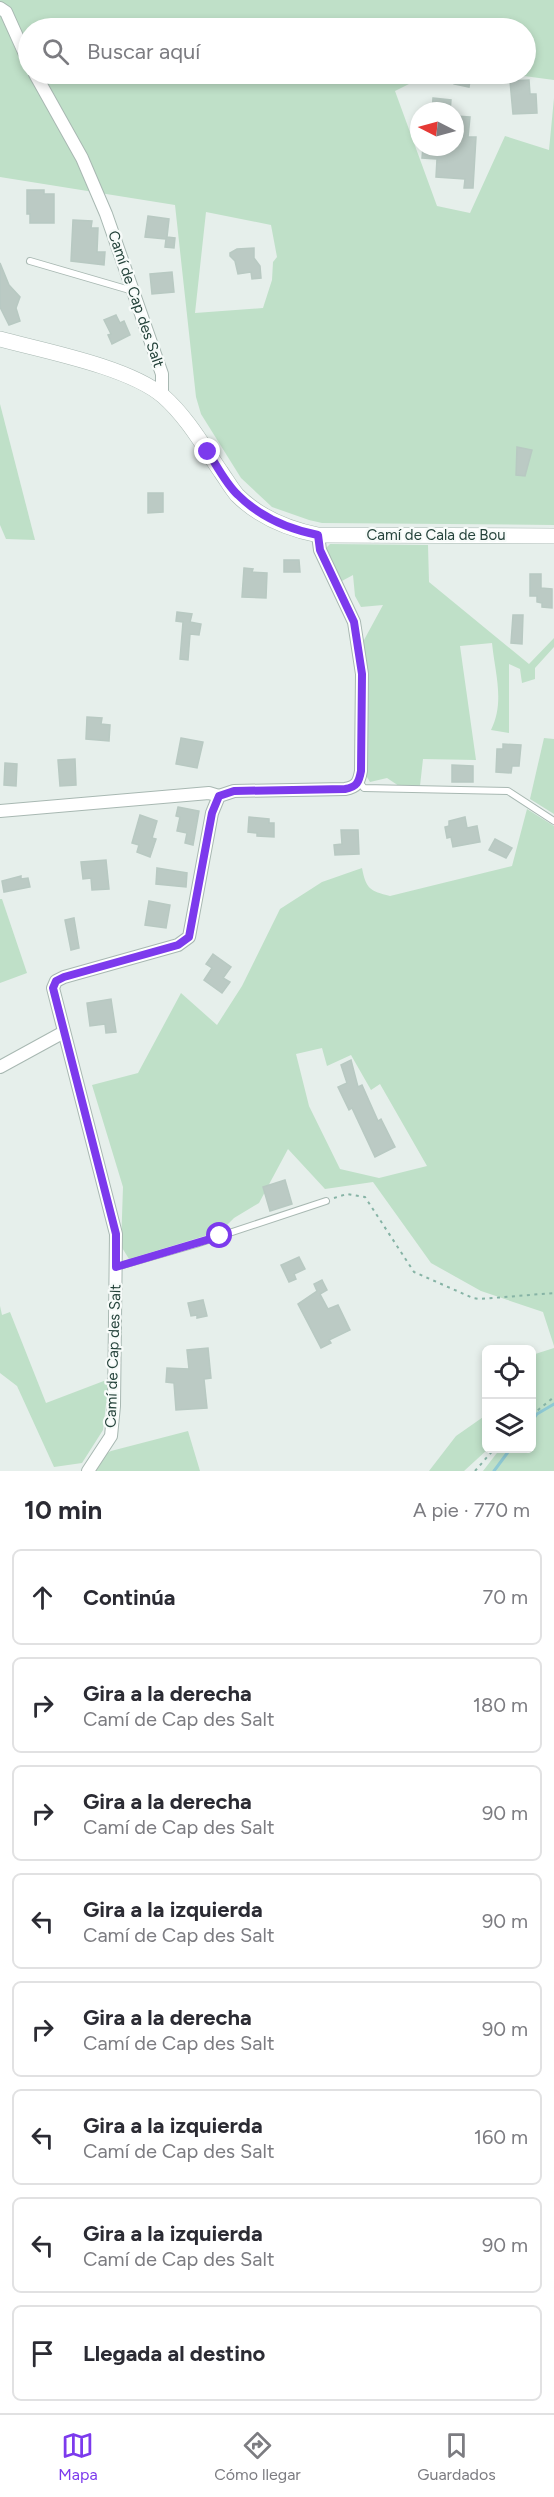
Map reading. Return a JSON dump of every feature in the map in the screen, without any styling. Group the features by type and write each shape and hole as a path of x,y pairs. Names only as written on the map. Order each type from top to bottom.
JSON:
{"street":[{"path":"0,8 6,12 18,39"},
{"name":"Camí de Cap des Salt","path":"40,84 82,158 106,214 162,374 162,395"},
{"path":"0,339 97,366 128,377 162,395 186,421 237,494 262,514 280,524 297,531 318,535 320,550 354,622 362,674 361,771 359,782 353,788 234,791 219,796 209,793 0,811"},
{"name":"Camí de Cala de Bou","path":"318,535 554,536"},
{"name":"Camí de Cap des Salt","path":"88,1471 111,1436 114,1406 116,1234 54,996 56,981 178,945 189,937 212,813 219,796"},
{"path":"0,1067 64,1032"}],"lane":[{"path":"30,261 133,291"},
{"path":"359,782 364,788 508,791 554,821"},
{"path":"116,1267 196,1244 326,1201"}],"path":[{"path":"326,1201 347,1194 365,1197 414,1272 473,1298 554,1293"},
{"path":"536,1411 554,1397"},
{"path":"475,1471 491,1453"}],"green space":[{"path":"0,0 554,0 554,80 536,78 536,18 18,18 18,84 409,84 395,91 410,132 410,156 419,156 437,206 470,213 505,136 549,150 554,98 554,525 322,523 272,507 241,478 201,414 196,397 175,205 0,177","holes":["206,212 271,225 277,257 273,262 272,280 263,308 195,313"]},
{"path":"0,404 35,540 6,539 0,525"},
{"path":"330,544 428,545 429,582 529,664 554,638 554,647 535,668 535,679 522,683 520,669 509,664 509,733 491,730 498,698 492,643 460,646 476,760 423,759 420,786 399,786 387,778 370,782 367,777 364,746 364,640 383,605 361,607 355,596 353,575 340,582 325,549"},
{"path":"544,738 554,739 554,814 530,799"},
{"path":"527,809 554,826 554,1346 543,1312 481,1291 431,1263 373,1182 325,1189 288,1149 259,1203 234,1218 221,1231 129,1259 121,1246 123,1187 92,1085 138,1073 181,993 217,1025 242,986 280,909 322,882 362,868 365,881 370,888 390,896 512,866","holes":["322,1048 327,1066 351,1055 371,1090 380,1084 427,1166 379,1178 340,1169 309,1106 296,1054"]},
{"path":"0,899 2,899 27,973 0,983"},
{"path":"0,1306 2,1315 10,1312 46,1403 109,1379 103,1430 82,1463 54,1467 17,1386 0,1373"},
{"path":"554,1348 554,1471 483,1471 497,1453 536,1453 536,1354"},
{"path":"482,1418 484,1453 464,1471 429,1471 456,1436"},
{"path":"188,1431 200,1471 92,1471 99,1458 111,1451"}],"building":[{"path":"454,84 469,84 469,87"},
{"path":"510,84 529,84 530,94 536,94 537,113 513,114"},
{"path":"433,98 451,100 451,102 433,102"},
{"path":"464,117 470,117 468,137 476,137 473,188 464,188 465,179 436,177 437,159 422,158 422,156 464,156"},
{"path":"27,190 44,190 44,194 54,194 54,223 30,223 30,214 27,214"},
{"path":"148,216 169,219 167,237 175,238 174,248 165,247 166,239 145,237"},
{"path":"73,220 92,221 91,228 98,228 97,252 105,252 104,265 71,261"},
{"path":"254,248 254,258 260,266 261,278 252,279 251,272 238,274 235,261 230,253 237,249"},
{"path":"0,263 9,285 20,297 16,308 20,321 9,325 0,307"},
{"path":"172,272 174,292 152,294 150,274"},
{"path":"116,315 120,323 124,321 130,335 112,344 108,335 111,334 104,320"},
{"path":"517,447 532,450 525,476 516,475"},
{"path":"148,493 163,493 163,512 148,513"},
{"path":"284,560 299,560 300,572 284,572"},
{"path":"244,568 253,569 252,572 267,573 266,598 242,597"},
{"path":"530,574 541,574 541,588 552,589 552,608 542,607 542,603 537,602 537,596 530,596"},
{"path":"177,612 192,614 190,622 201,624 199,635 190,634 188,660 180,659 183,622 176,621"},
{"path":"513,615 523,615 522,644 511,643"},
{"path":"87,717 102,718 101,724 110,725 109,741 86,739"},
{"path":"181,738 203,742 197,768 176,764"},
{"path":"503,744 521,745 519,766 512,766 511,773 496,772 497,749 503,749"},
{"path":"75,759 76,785 60,786 58,760"},
{"path":"5,763 17,764 16,786 4,785"},
{"path":"452,765 473,766 473,782 452,782"},
{"path":"178,807 199,811 193,845 185,843 187,833 177,831 180,817 176,816"},
{"path":"140,815 157,821 152,838 156,839 150,857 137,852 139,845 132,843"},
{"path":"249,817 269,819 269,823 274,823 274,837 257,836 257,833 248,832"},
{"path":"465,817 467,828 477,826 480,842 453,847 451,837 447,838 445,827 449,826 449,821"},
{"path":"341,830 358,830 359,854 335,855 334,845 342,844"},
{"path":"495,839 512,848 506,858 489,850"},
{"path":"106,860 109,889 92,890 91,878 83,879 81,862"},
{"path":"157,868 187,873 186,887 156,884"},
{"path":"21,876 21,879 28,878 30,887 4,892 2,881"},
{"path":"149,901 170,905 166,928 145,925"},
{"path":"74,918 79,948 71,950 65,920"},
{"path":"213,954 231,967 223,978 230,982 222,993 204,980 212,968 206,964"},
{"path":"111,999 116,1032 106,1033 105,1024 90,1026 87,1003"},
{"path":"351,1060 358,1087 362,1085 378,1121 381,1119 395,1147 375,1157 352,1108 349,1110 338,1087 347,1083 341,1065"},
{"path":"285,1180 292,1204 270,1211 263,1187"},
{"path":"299,1257 305,1269 294,1274 296,1279 289,1282 281,1265"},
{"path":"322,1280 327,1290 320,1294 328,1309 338,1305 350,1330 329,1340 331,1343 321,1348 298,1304 317,1291 314,1284"},
{"path":"203,1300 207,1316 197,1318 197,1315 191,1316 188,1303"},
{"path":"208,1348 211,1378 204,1379 207,1408 176,1410 174,1383 166,1382 167,1368 189,1369 187,1350"}],"waterway":[{"path":"536,1415 554,1404"},
{"path":"494,1471 507,1453"}],"route":[{"path":"208,452 237,494 262,514 297,531 318,535 320,550 327,567 354,622 362,674 359,782 353,788 345,789 234,791 219,796 212,813 189,937 178,945 64,977 56,981 53,988 116,1234 116,1267 220,1236"}]}
